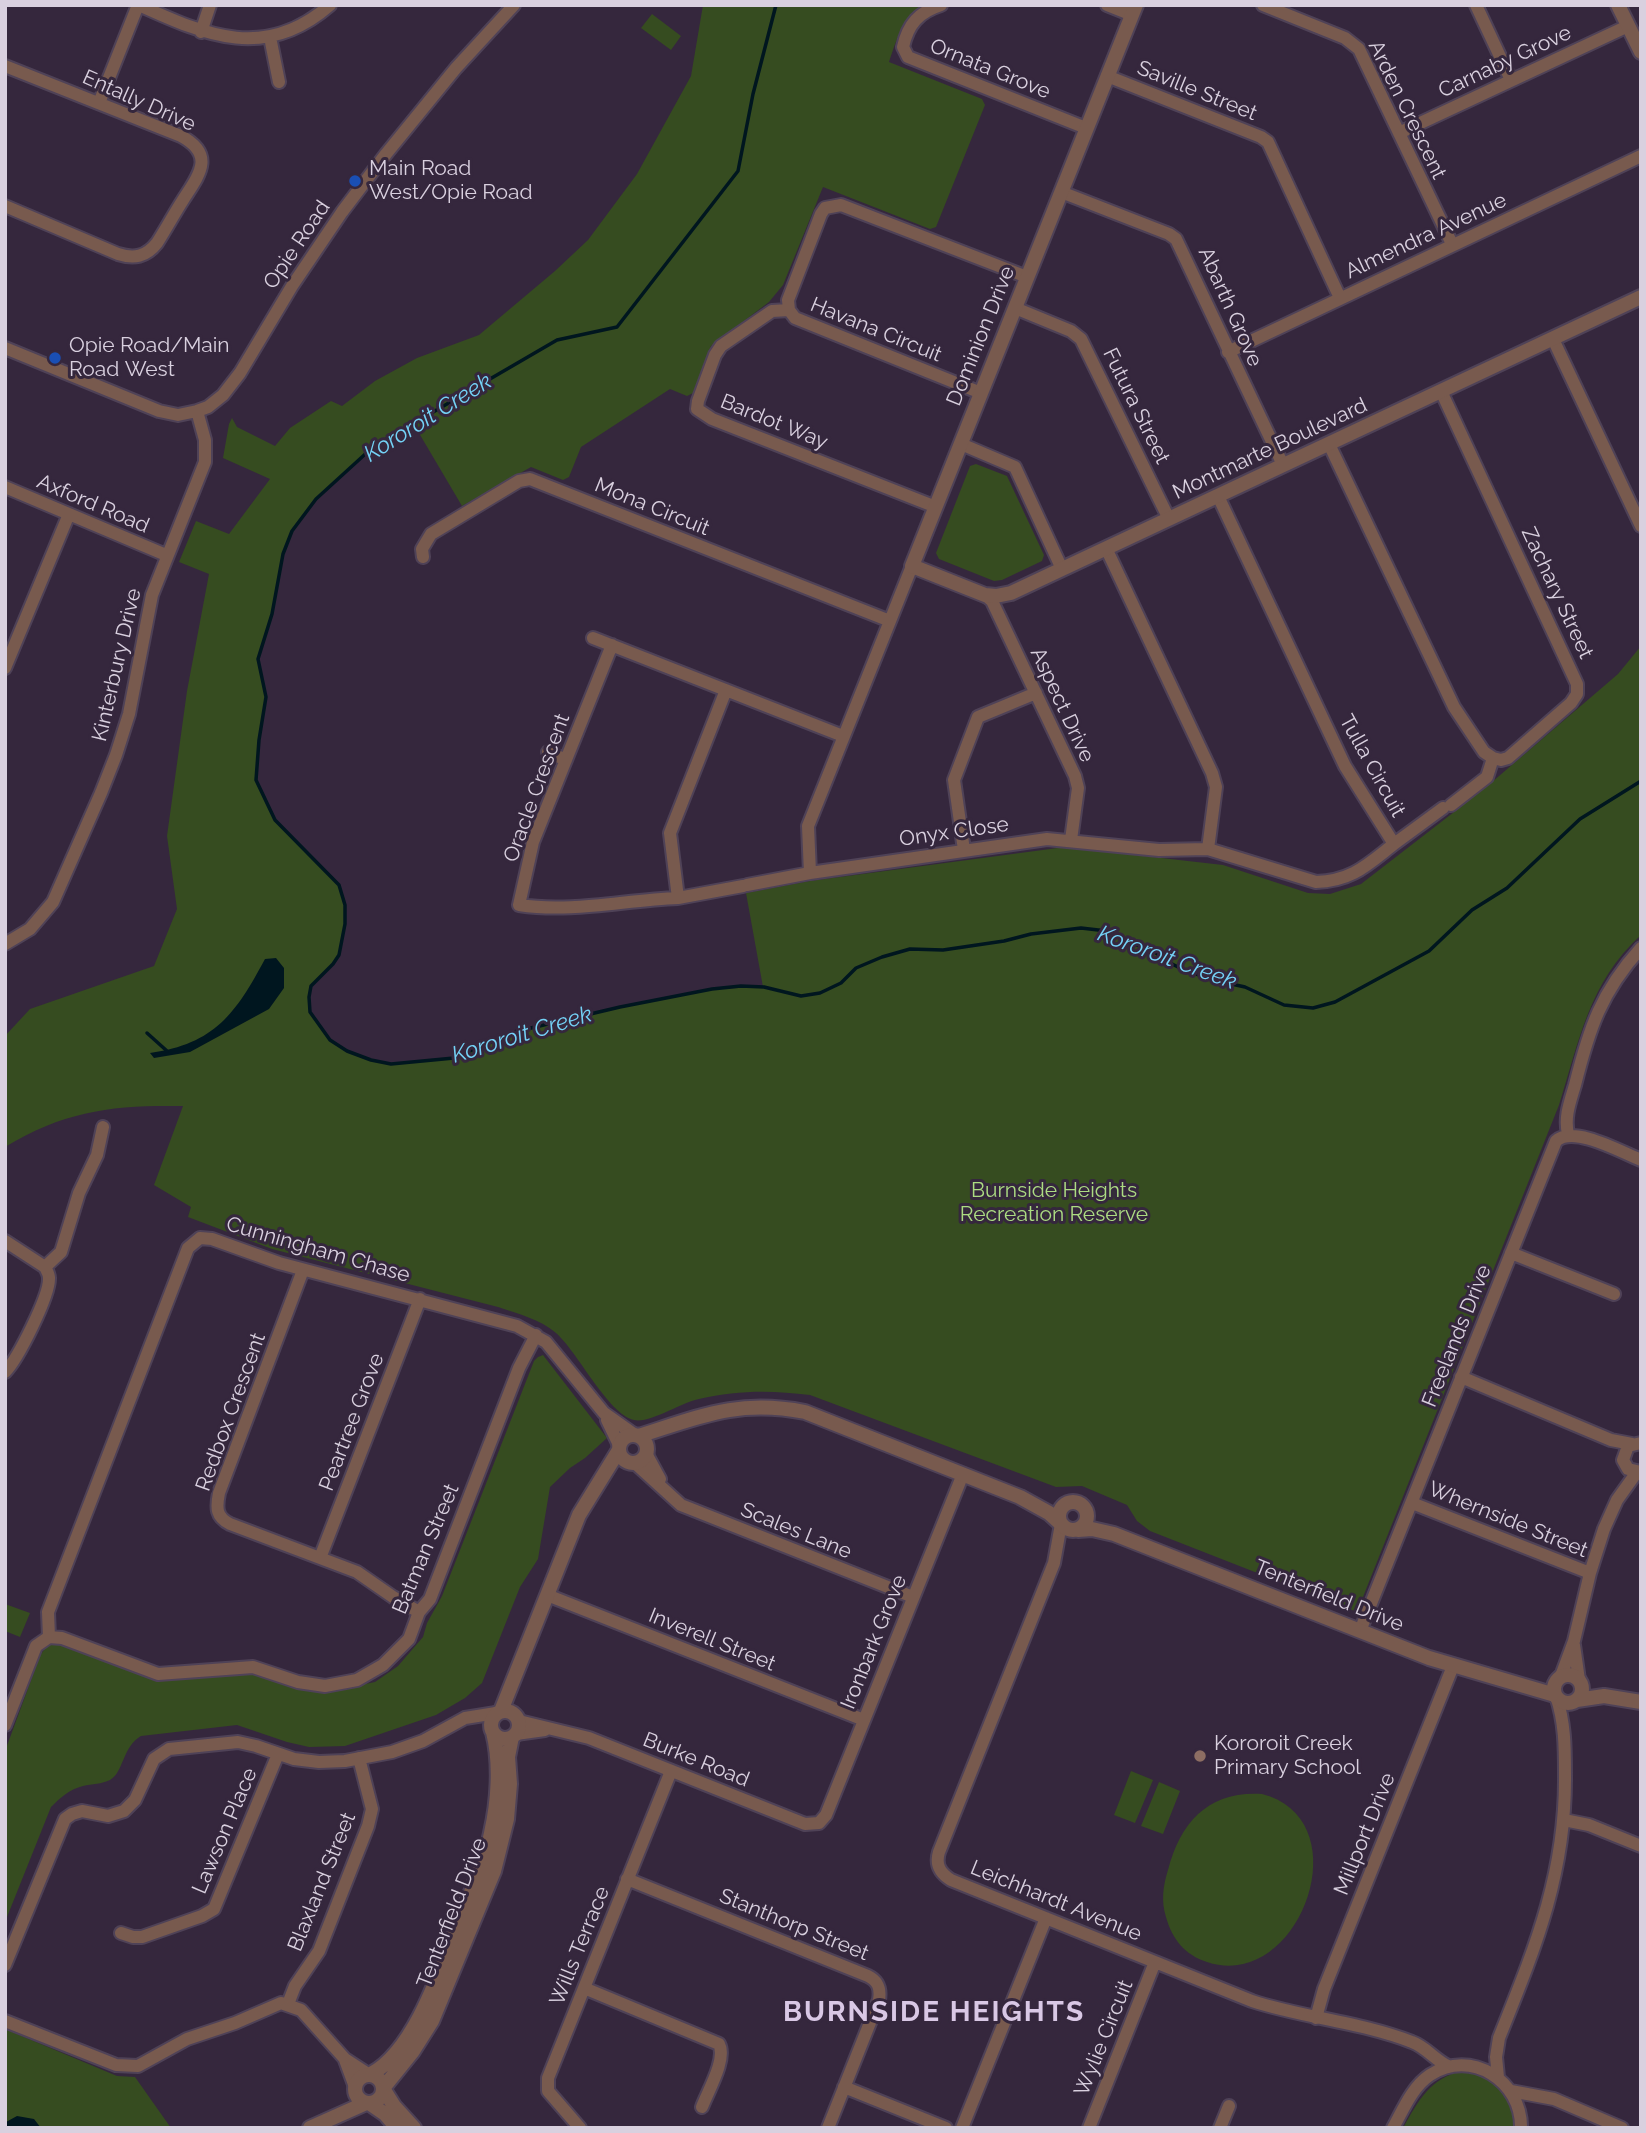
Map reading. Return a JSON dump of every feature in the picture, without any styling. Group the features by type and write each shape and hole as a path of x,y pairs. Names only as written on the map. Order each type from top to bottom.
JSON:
{"street":[{"path":"99,103 138,5 201,32 233,39 270,37 295,29 330,5"},
{"path":"201,32 210,5"},
{"name":"Opie Road","path":"197,411 216,401 230,387 292,286 342,212 433,96 514,5"},
{"name":"Ornata Grove","path":"941,5 928,9 911,24 903,47 908,57 1086,128"},
{"path":"1107,5 1134,10"},
{"name":"Arden Crescent","path":"1263,5 1356,45 1452,244"},
{"path":"1476,5 1511,80"},
{"path":"1618,5 1641,52"},
{"name":"Dominion Drive","path":"810,873 807,826 1134,10"},
{"name":"Carnaby Grove","path":"1399,133 1628,26"},
{"path":"270,37 279,82"},
{"name":"Entally Drive","path":"5,65 181,136 195,145 202,167 151,250 140,256 125,256 5,206"},
{"name":"Saville Street","path":"1107,76 1268,142 1339,298"},
{"name":"Almendra Avenue","path":"1228,352 1641,156"},
{"name":"Abarth Grove","path":"1061,192 1176,239 1283,466"},
{"name":"Havana Circuit","path":"981,393 795,318 789,310 788,300 821,214 831,205 841,205 1027,277"},
{"name":"Montmarte Boulevard","path":"985,595 1011,593 1641,297"},
{"name":"Futura Street","path":"1015,308 1072,331 1081,339 1169,519"},
{"name":"Bardot Way","path":"789,310 772,311 721,346 715,355 697,409 712,419 936,507"},
{"path":"1553,339 1641,526"},
{"path":"5,348 146,408 178,415 197,411"},
{"name":"Zachary Street","path":"1441,391 1577,684 1576,698 1533,736 1508,758 1493,758"},
{"name":"Kinterbury Drive","path":"5,944 30,929 53,902 101,793 123,735 152,594 205,462 205,440 197,411"},
{"path":"961,444 1015,467 1062,569"},
{"path":"1329,444 1454,707 1484,752 1493,758 1487,778 1394,844"},
{"name":"Mona Circuit","path":"423,557 422,549 431,534 519,481 530,478 890,621"},
{"name":"Axford Road","path":"5,487 166,555"},
{"name":"Tulla Circuit","path":"1168,849 1209,849 1316,882 1333,881 1357,873 1394,844 1345,766 1218,496"},
{"path":"5,668 69,514"},
{"path":"1106,548 1212,774 1216,787 1209,849"},
{"path":"912,566 985,595"},
{"name":"Aspect Drive","path":"985,595 992,601 1075,776 1077,788 1071,840"},
{"path":"593,638 843,736"},
{"name":"Oracle Crescent","path":"612,645 533,842 513,902 569,909 678,898 745,885"},
{"path":"678,898 670,833 726,690"},
{"path":"964,850 954,780 978,717 1036,693"},
{"path":"548,752 566,760"},
{"name":"Onyx Close","path":"745,885 1047,839 1168,849"},
{"path":"1641,948 1616,979 1596,1014 1567,1113 1568,1134 1586,1138 1641,1160"},
{"path":"45,1267 61,1252 79,1193 97,1155 103,1127"},
{"name":"Freelands Drive","path":"1360,1632 1553,1148 1560,1137 1568,1134"},
{"name":"Cunningham Chase","path":"49,1637 48,1612 191,1244 200,1238 212,1239 261,1258 493,1318 536,1335 551,1347 604,1413 619,1448"},
{"path":"5,1241 45,1267 49,1279 22,1350 5,1372"},
{"path":"1511,1253 1614,1294"},
{"name":"Redbox Crescent","path":"303,1269 219,1493 216,1509 220,1517 230,1524 357,1572 419,1612"},
{"name":"Peartree Grove","path":"320,1558 420,1299"},
{"name":"Batman Street","path":"49,1637 62,1638 158,1674 253,1667 298,1682 325,1686 357,1680 383,1665 409,1639 419,1612 430,1599 519,1368 536,1335"},
{"path":"1461,1377 1611,1440 1638,1442"},
{"name":"Tenterfield Drive","path":"637,1435 734,1408 787,1408 823,1417 1020,1497 1068,1527 1094,1530 1136,1542 1360,1632 1453,1666 1555,1695"},
{"name":"Cunningham Chase","path":"604,1413 637,1435"},
{"name":"Tenterfield Drive","path":"600,1483 640,1458 664,1433 682,1421"},
{"path":"1585,1428 1639,1472 1617,1500"},
{"path":"637,1435 646,1442 640,1458 622,1459 619,1448 624,1438 637,1435"},
{"path":"1498,2077 1496,2057 1499,2038 1542,1927 1556,1874 1564,1820 1565,1745 1562,1717 1554,1686 1574,1641 1590,1573 1604,1529 1617,1500 1625,1450 1638,1442"},
{"name":"Tenterfield Drive","path":"499,1712 579,1515 619,1448"},
{"name":"Scales Lane","path":"640,1458 676,1502 689,1509 913,1597"},
{"name":"Ironbark Grove","path":"819,1823 826,1815 962,1474"},
{"name":"Tenterfield Drive","path":"1020,1497 1066,1504"},
{"path":"1078,1503 1085,1508 1087,1521 1068,1527 1059,1512 1066,1504 1078,1503"},
{"name":"Whernside Street","path":"1412,1503 1590,1573"},
{"name":"Tenterfield Drive","path":"1085,1508 1097,1520 1136,1542"},
{"name":"Leichhardt Avenue","path":"1068,1527 937,1862 941,1872 951,1880 1252,2001 1287,2012 1395,2037"},
{"name":"Inverell Street","path":"547,1595 864,1720"},
{"path":"5,1725 36,1646 49,1637"},
{"path":"1565,1745 1576,1700 1582,1692 1574,1641"},
{"name":"Millport Drive","path":"1316,2018 1324,1989 1453,1666"},
{"name":"Tenterfield Drive","path":"384,2089 432,2021 494,1871 507,1819 510,1784 508,1757 516,1728 513,1700 515,1675"},
{"path":"1559,1677 1573,1675 1580,1682 1621,1698"},
{"name":"Tenterfield Drive","path":"1509,1681 1541,1683 1559,1677"},
{"path":"1555,1695 1562,1702 1604,1696 1641,1702"},
{"path":"5,1965 59,1831 68,1816 82,1811 108,1816 124,1811 135,1800 154,1759 169,1749 238,1742 294,1759 319,1762 392,1752 423,1741 442,1732 457,1722 465,1718 499,1712 510,1712 516,1728 500,1738 479,1724 457,1722"},
{"path":"492,1731 491,1721 499,1712"},
{"name":"Burke Road","path":"516,1728 559,1730 589,1738 805,1824 819,1823"},
{"name":"Tenterfield Drive","path":"369,2074 388,2062 421,2014 485,1857 496,1797 497,1749 492,1731"},
{"name":"Lawson Place","path":"121,1933 142,1937 202,1916 214,1909 278,1754"},
{"name":"Blaxland Street","path":"288,2004 295,1986 319,1951 371,1818 372,1809 359,1758"},
{"name":"Wills Terrace","path":"580,2128 552,2097 547,2086 671,1771"},
{"path":"1564,1820 1588,1825 1641,1846"},
{"name":"Stanthorp Street","path":"627,1879 873,1978 880,1989 879,2000 828,2128"},
{"path":"962,2128 1046,1918"},
{"name":"Wylie Circuit","path":"1089,2128 1155,1962"},
{"path":"584,1988 719,2044 722,2052 720,2061 702,2107"},
{"path":"5,2021 116,2065 133,2067 202,2032 235,2023 276,2004 288,2004 307,2015 345,2059 380,2078 394,2106 414,2128"},
{"path":"1395,2037 1417,2044 1448,2066"},
{"path":"1395,2037 1424,2057 1429,2069 1427,2077"},
{"path":"1469,2066 1484,2058 1499,2038"},
{"path":"345,2059 357,2097 382,2112 397,2128"},
{"path":"1392,2128 1411,2096 1427,2077 1448,2066 1469,2066 1498,2077 1511,2091 1521,2121"},
{"path":"326,2121 355,2089 360,2077 369,2074"},
{"path":"844,2087 946,2128"},
{"path":"310,2128 377,2101 384,2089"},
{"path":"1511,2091 1547,2096 1622,2128"},
{"path":"1521,2121 1523,2108 1533,2102 1547,2101 1565,2105"},
{"path":"1223,2127 1229,2106"}],"green space":[{"name":"Burnside Heights Recreation Reserve","path":"703,5 923,5 905,23 889,62 982,99 985,105 936,227 930,229 823,187 783,285 769,302 711,346 693,393 687,396 670,389 581,447 569,477 563,480 531,467 462,506 413,423 373,447 316,499 292,531 283,554 272,614 258,659 266,697 256,780 275,820 339,885 345,905 345,924 339,955 311,986 310,1012 330,1040 347,1051 371,1060 391,1064 454,1058 514,1032 620,1007 712,989 763,987 746,893 810,881 1065,847 1223,865 1308,893 1330,894 1361,884 1485,788 1618,674 1641,646 1641,935 1623,953 1609,973 1588,1014 1559,1105 1357,1612 1150,1531 1137,1521 1127,1505 1082,1486 1056,1487 810,1395 741,1392 692,1401 648,1419 634,1420 624,1415 603,1395 556,1333 536,1320 498,1307 272,1249 188,1217 191,1207 154,1185 183,1106 135,1107 91,1112 49,1125 5,1147 5,1036 30,1009 154,966 177,909 167,836 187,691 209,574 179,562 196,521 229,534 270,479 223,458 232,418 237,427 275,446 290,428 331,401 342,406 375,381 417,358 479,335 555,271 588,240 637,174 691,76"},
{"path":"652,14 681,36 671,50 641,28"},
{"path":"976,464 1007,476 1044,555 1042,561 1002,580 994,581 939,559 936,553 970,466"},
{"path":"543,1355 607,1438 550,1487 538,1559 520,1587 482,1683 465,1698 436,1715 345,1746 309,1747 237,1725 141,1736 130,1746 118,1771 110,1780 74,1789 51,1807 5,1922 5,1751 40,1656 47,1645 63,1644 153,1677 251,1671 351,1687 375,1682 398,1666 423,1637 427,1623 442,1596 534,1361"},
{"path":"5,1604 30,1613 20,1637 5,1631"},
{"path":"1131,1771 1153,1780 1135,1823 1114,1815"},
{"path":"1159,1782 1180,1791 1163,1834 1141,1826"},
{"path":"1243,1794 1262,1794 1292,1810 1309,1836 1313,1867 1307,1899 1291,1929 1269,1952 1240,1965 1207,1962 1180,1945 1172,1932 1163,1905 1166,1876 1181,1837 1200,1812 1227,1798"},
{"path":"5,2029 117,2076 135,2077 171,2128 5,2128"},
{"path":"1463,2070 1488,2077 1502,2088 1511,2104 1518,2128 1403,2128 1434,2085"}],"water":[{"path":"276,958 284,968 284,988 269,1009 190,1052 154,1058 150,1053 172,1049 207,1034 233,1010 265,959"},
{"path":"17,2116 34,2119 41,2128 5,2128 6,2122"}],"waterway":[{"name":"Kororoit Creek","path":"776,5 753,94 738,171 617,327 557,340 373,447 316,499 292,531 283,554 272,614 258,659 266,697 256,780 275,820 339,885 345,905 345,924 339,955 311,986 309,997 310,1012 330,1040 347,1051 391,1064 454,1058 514,1032 620,1007 741,986 764,987 801,996 820,993 841,983 856,968 910,949 943,950 1081,928 1107,931 1127,942 1151,949 1184,970 1245,987 1284,1005 1313,1008 1335,1002 1429,951 1472,910 1507,888 1580,819 1641,781"},
{"path":"147,1033 167,1051"}],"place":[{"name":"Main Road West/Opie Road","path":"355,181"},
{"name":"Opie Road/Main Road West","path":"55,358"},
{"name":"Kororoit Creek Primary School","path":"1200,1756"}],"district":[{"name":"BURNSIDE HEIGHTS","path":"934,2013"}]}
